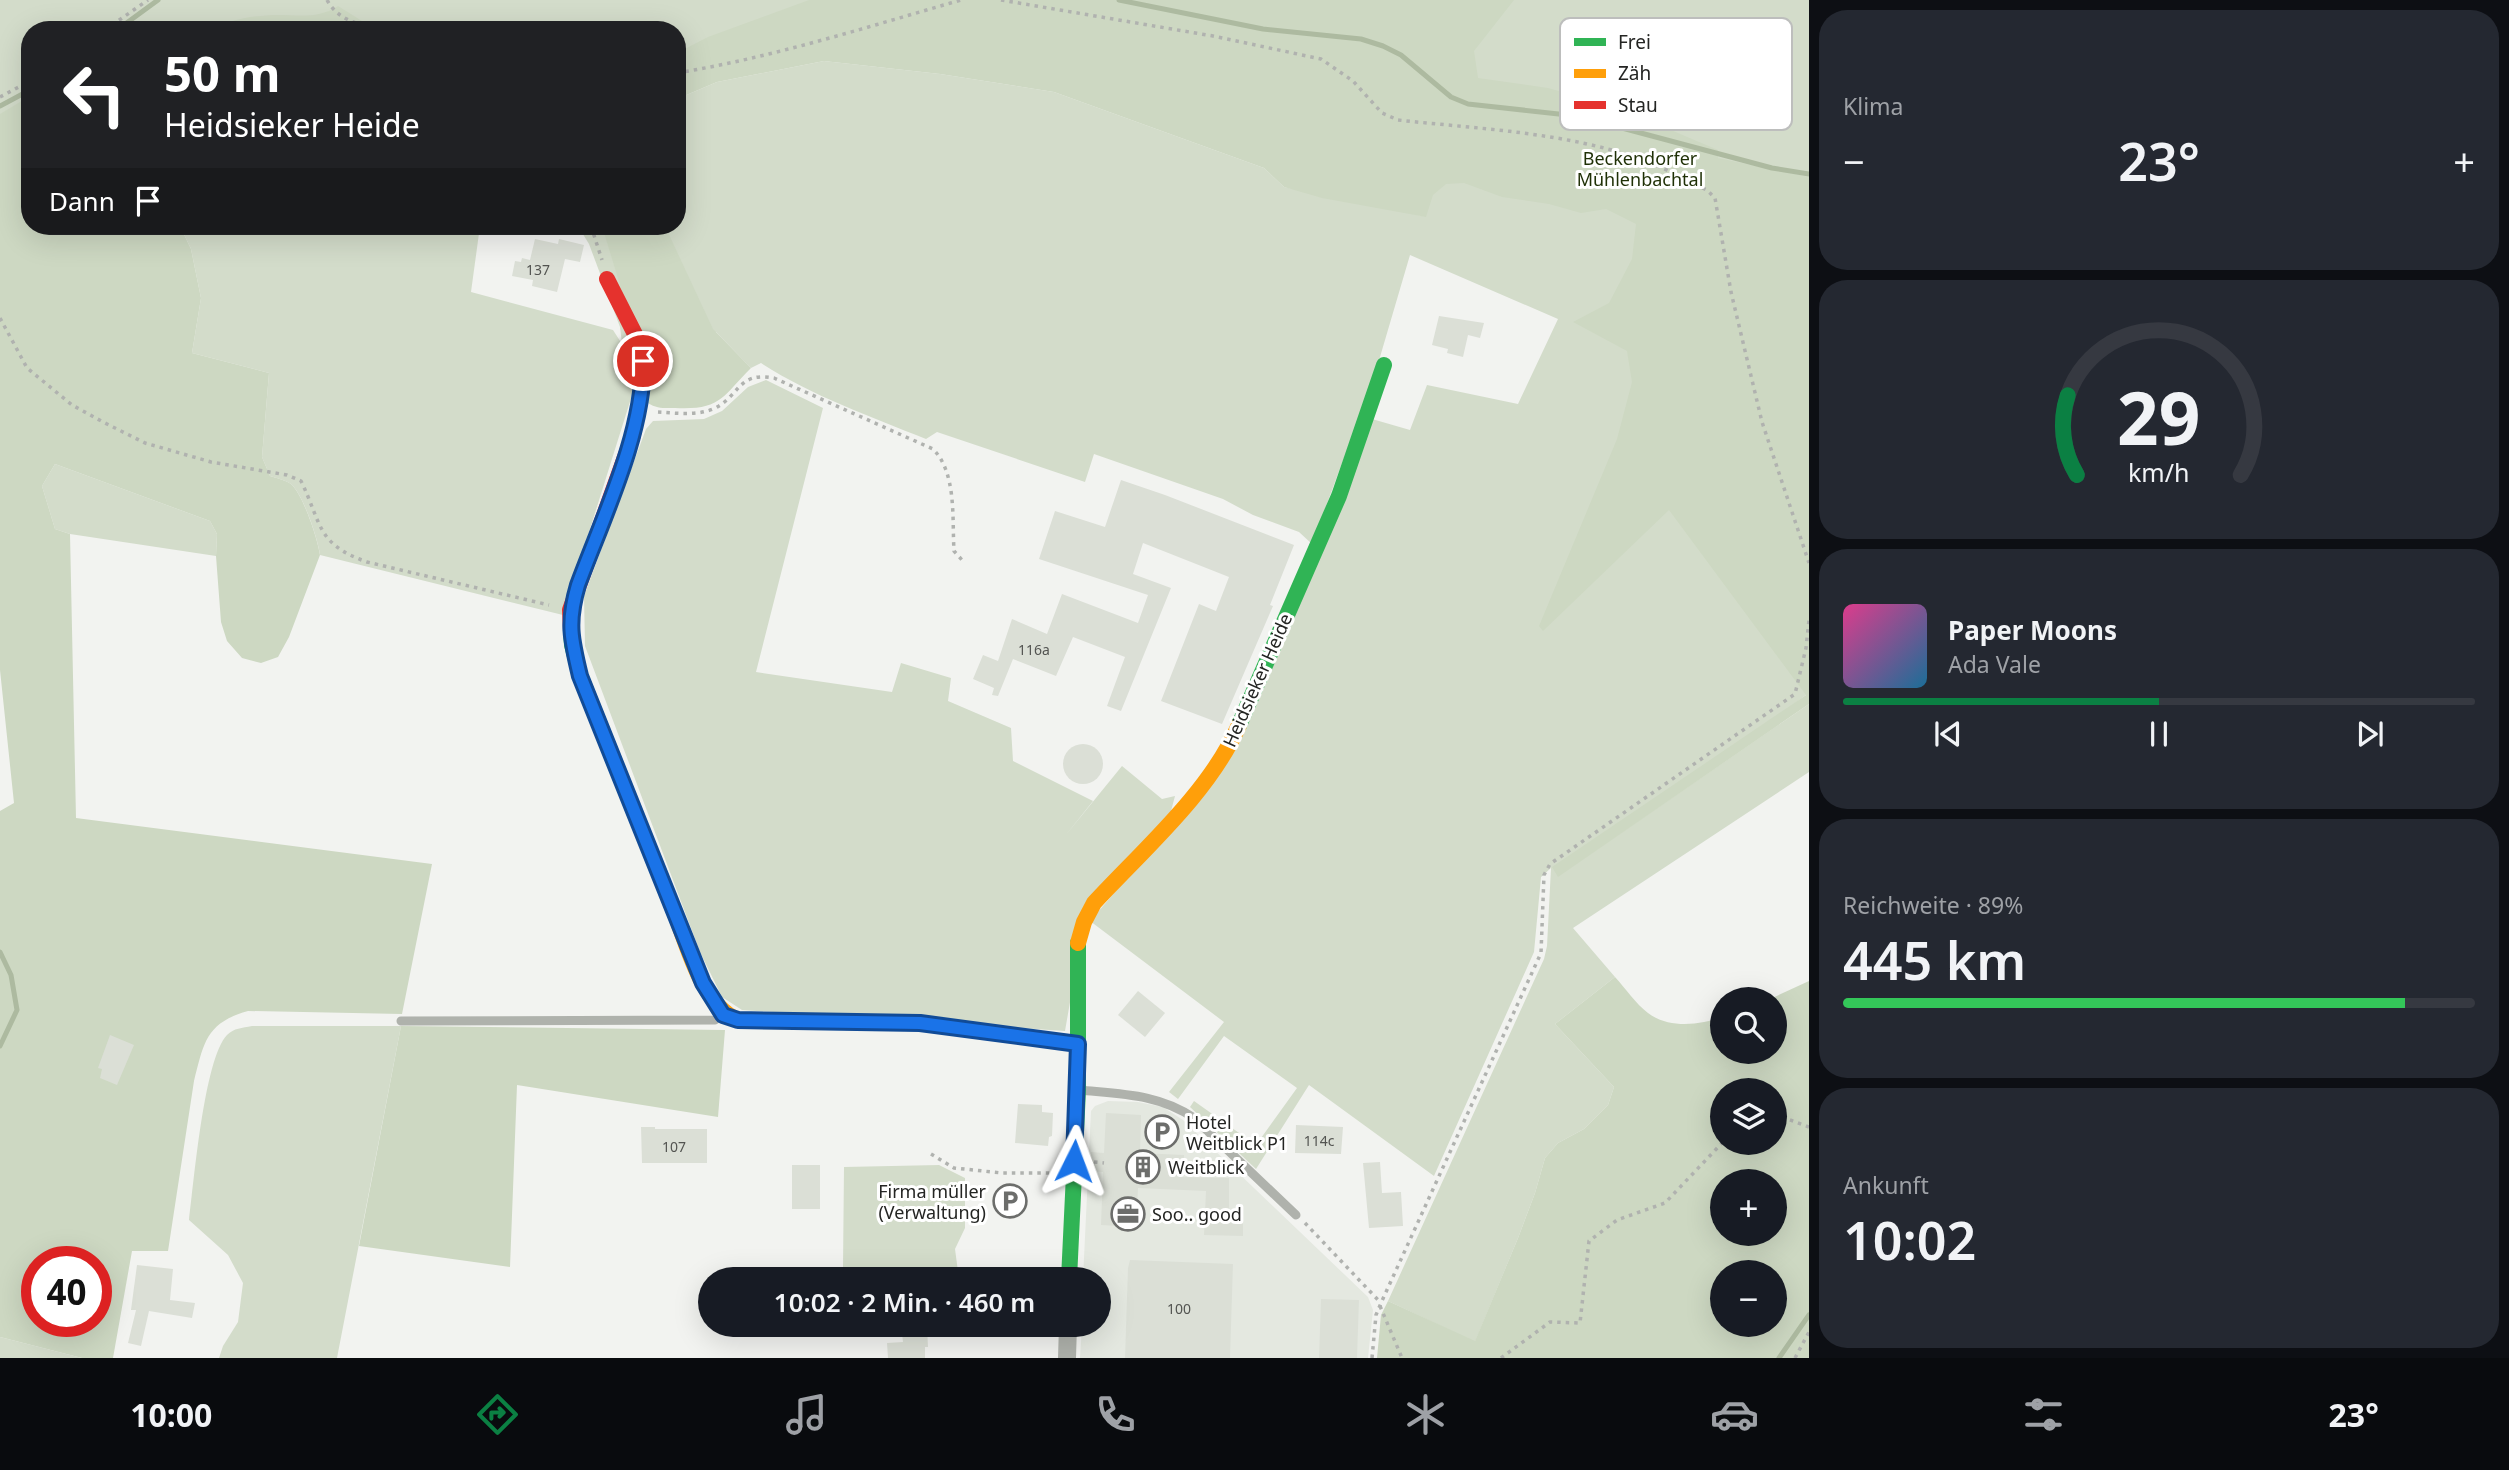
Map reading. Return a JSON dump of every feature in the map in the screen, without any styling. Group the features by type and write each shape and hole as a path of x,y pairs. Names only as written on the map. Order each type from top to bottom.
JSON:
{"street":[{"path":"607,279 640,344 643,383 633,435 570,610 572,645 580,676 703,983 723,1015 738,1020 920,1023 1078,1044"},
{"name":"Heidsieker Heide","path":"1070,1267 1078,1090 1078,942 1084,922 1094,903 1202,785 1220,761 1236,732 1339,496 1384,365"},
{"path":"1066,1358 1067,1337"}],"lane":[{"path":"401,1021 715,1020 723,1015"},
{"path":"1078,1090 1139,1095 1180,1109 1194,1118 1296,1214"}],"path":[{"path":"118,21 148,0"},
{"path":"327,0 332,9 343,18 354,21"},
{"path":"686,72 719,66 826,39 961,0"},
{"path":"1001,0 1213,36 1321,59 1353,81 1382,113 1398,120 1548,137 1600,148 1643,160 1707,190 1715,198 1731,292 1762,422 1809,563"},
{"path":"0,97 21,86"},
{"path":"594,235 607,279"},
{"path":"0,318 27,368 72,405 103,422 145,443 211,461 288,475 301,481 319,526 332,544 348,555 570,610"},
{"path":"638,411 703,413 718,407 745,380 761,376 774,378 933,449 943,458 949,477 954,551 961,560"},
{"path":"1372,1358 1376,1315 1380,1304 1541,953 1544,875 1550,864 1795,694 1807,647 1809,620"},
{"path":"1787,1119 1809,1127"},
{"path":"931,1154 954,1168 1002,1173 1059,1172"},
{"path":"1502,1358 1550,1322 1580,1323 1589,1241 1617,1220 1665,1203 1711,1155"},
{"path":"1096,1162 1104,1163"},
{"path":"1296,1214 1380,1304 1402,1358"},
{"path":"1795,1358 1809,1332"}],"shaded area":[{"path":"1108,1101 1138,1102 1163,1107 1183,1120 1368,1297 1373,1310 1368,1358 1080,1358 1081,1337 1111,1337 1111,1267 1084,1267 1091,1111 1095,1106"}],"green space":[{"path":"0,0 1809,0 1809,687 1806,695 1558,876 1809,704 1809,772 1573,928 1615,977 1555,1024 1614,1087 1608,1105 1584,1129 1558,1143 1545,1158 1518,1238 1475,1342 1388,1301 1544,959 1551,868 1541,877 1534,952 1434,1176 1309,1085 1256,1169 1190,1107 1194,1101 1256,1145 1297,1088 1224,1036 1178,1099 1169,1092 1224,1022 1090,921 1206,787 1372,419 1410,430 1427,385 1518,404 1558,319 1410,255 1375,374 1312,544 1299,532 1253,515 1223,499 1094,454 1085,482 937,432 926,439 821,395 761,363 751,368 716,332 633,392 563,615 320,555 313,528 296,489 283,480 270,476 262,457 269,373 192,353 201,298 191,249 184,235 479,235 471,292 613,330 622,344 620,327 584,235 686,235 686,95 717,82 824,61 940,74 1054,92 1264,168 1284,187 1423,216 1066,84 798,58 686,77 686,21 21,21 21,223 0,245"},
{"name":"Beckendorfer Mühlenbachtal","path":"809,0 1514,0 1474,51 1478,78 1560,91 1560,130 1671,130 1718,150 1718,158 1809,177 1809,704 1558,877 1552,867 1806,695 1669,510 1543,631 1539,626 1617,439 1632,382 1627,351 1573,322 1609,303 1632,259 1636,224 1606,209 1581,213 1549,204 1502,197 1464,183 1446,184 1433,195 1426,217 1322,198 1284,187 1264,168 1054,92 940,74 824,61 717,82 686,95 686,48 708,37"},
{"path":"338,6 362,21 234,21 270,15 316,15"},
{"path":"21,101 21,235 184,235 191,249 201,298 192,353 269,373 262,457 270,476 291,484 296,489 313,529 320,555 289,637 278,657 261,663 242,658 227,641 221,622 217,534 210,521 55,464 42,486 55,529 70,534 76,818 432,864 402,1014 248,1011 223,1022 209,1036 194,1081 168,1251 132,1251 113,1358 82,1358 0,1337 0,811 14,803 0,670 0,114"},
{"path":"605,235 669,235 713,329 751,368 726,394 711,404 690,408 661,408 648,403 620,285"},
{"path":"766,380 823,408 756,672 892,692 901,663 951,678 948,701 1011,728 1013,761 1093,801 1065,836 1122,766 1162,799 1175,796 1171,811 1087,904 1065,1031 742,1010 722,997 700,952 585,646 584,596 646,429 653,421 704,419 722,411 748,387"},
{"path":"55,464 210,521 217,534 216,556 70,534 55,529 42,486"},
{"path":"1615,977 1635,1001 1656,1018 1685,1024 1710,1020 1710,1064 1787,1064 1787,991 1809,981 1809,1358 1377,1358 1381,1315 1388,1301 1475,1341 1518,1238 1545,1158 1558,1143 1584,1129 1608,1105 1614,1087 1555,1024"},
{"path":"252,1026 401,1026 337,1358 219,1358 238,1322 243,1283 228,1255 189,1220 201,1122 212,1069 227,1035"},
{"path":"401,1026 725,1030 718,1117 517,1085 510,1267 359,1246"},
{"path":"939,1165 965,1178 965,1228 955,1249 957,1267 843,1267 844,1167"},
{"path":"0,1337 82,1358 0,1358"}],"building":[{"path":"535,239 558,244 559,239 584,245 580,262 565,259 557,292 532,286 533,280 512,276 515,261 521,262 522,258 530,260"},
{"path":"1439,316 1484,323 1480,338 1468,335 1463,357 1432,345"},
{"path":"1121,480 1294,545 1270,605 1273,606 1222,724 1161,701 1199,604 1216,611 1229,577 1143,543 1133,574 1171,588 1121,711 1107,706 1125,657 1073,637 1056,676 1013,659 998,696 992,695 994,688 973,679 983,655 998,661 1012,619 1047,634 1062,594 1138,623 1148,595 1039,559 1055,511 1105,527"},
{"path":"1083,744 1091,745 1097,750 1102,756 1102,772 1097,778 1091,783 1083,784 1075,783 1069,778 1064,772 1063,764 1064,756 1069,750 1075,745"},
{"path":"1138,991 1165,1013 1145,1037 1118,1015"},
{"path":"110,1035 134,1045 117,1085 100,1078 102,1069 98,1068"},
{"path":"1018,1104 1042,1105 1042,1112 1053,1113 1052,1136 1049,1137 1048,1146 1015,1143"},
{"name":"Weitblick","path":"1106,1113 1141,1115 1140,1153 1184,1155 1183,1177 1229,1178 1229,1219 1243,1220 1243,1236 1204,1235 1206,1191 1138,1188 1136,1227 1101,1225 1103,1172 1090,1171 1091,1152 1104,1153"},
{"path":"1296,1125 1343,1127 1341,1154 1295,1153"},
{"path":"641,1127 707,1129 707,1163 642,1163"},
{"path":"1380,1162 1382,1193 1401,1192 1403,1226 1369,1228 1363,1163"},
{"path":"792,1165 820,1165 820,1209 792,1209"},
{"path":"1130,1260 1233,1264 1230,1358 1125,1358"},
{"path":"137,1265 173,1269 170,1300 195,1303 192,1318 149,1311 141,1346 128,1343 136,1310 131,1310"},
{"path":"1321,1299 1359,1300 1357,1358 1319,1358"},
{"path":"902,1337 928,1337 925,1358 888,1358 887,1343 903,1342"}],"waterway":[{"path":"129,21 158,0"},
{"path":"1119,0 1263,29 1361,39 1401,55 1451,97 1468,104 1560,114"},
{"path":"0,106 21,95"},
{"path":"1630,130 1772,168 1809,174"},
{"path":"0,952 11,975 17,1010 0,1046"},
{"path":"1779,1358 1809,1315"}],"traffic: fast":[{"path":"1239,725 1339,496 1384,365"},
{"path":"571,631 580,675 671,903"},
{"path":"1070,1267 1078,1090 1078,943"}],"traffic: slow":[{"path":"1078,943 1084,922 1094,903 1193,797 1211,774 1239,725"},
{"path":"671,903 704,986 725,1012 738,1020 898,1023"}],"traffic: jam":[{"path":"571,631 570,610 633,435 643,383 640,344 607,279"},
{"path":"898,1023 920,1023 1078,1044"}],"place":[{"name":"Hotel Weitblick P1","path":"1162,1132"},
{"name":"Weitblick","path":"1143,1167"},
{"name":"Firma müller (Verwaltung)","path":"1010,1201"},
{"name":"Soo.. good","path":"1128,1214"}],"route":[{"path":"643,361 643,383 633,435 570,610 572,645 580,676 703,983 723,1015 738,1020 920,1023 1078,1044 1074,1161"}]}
